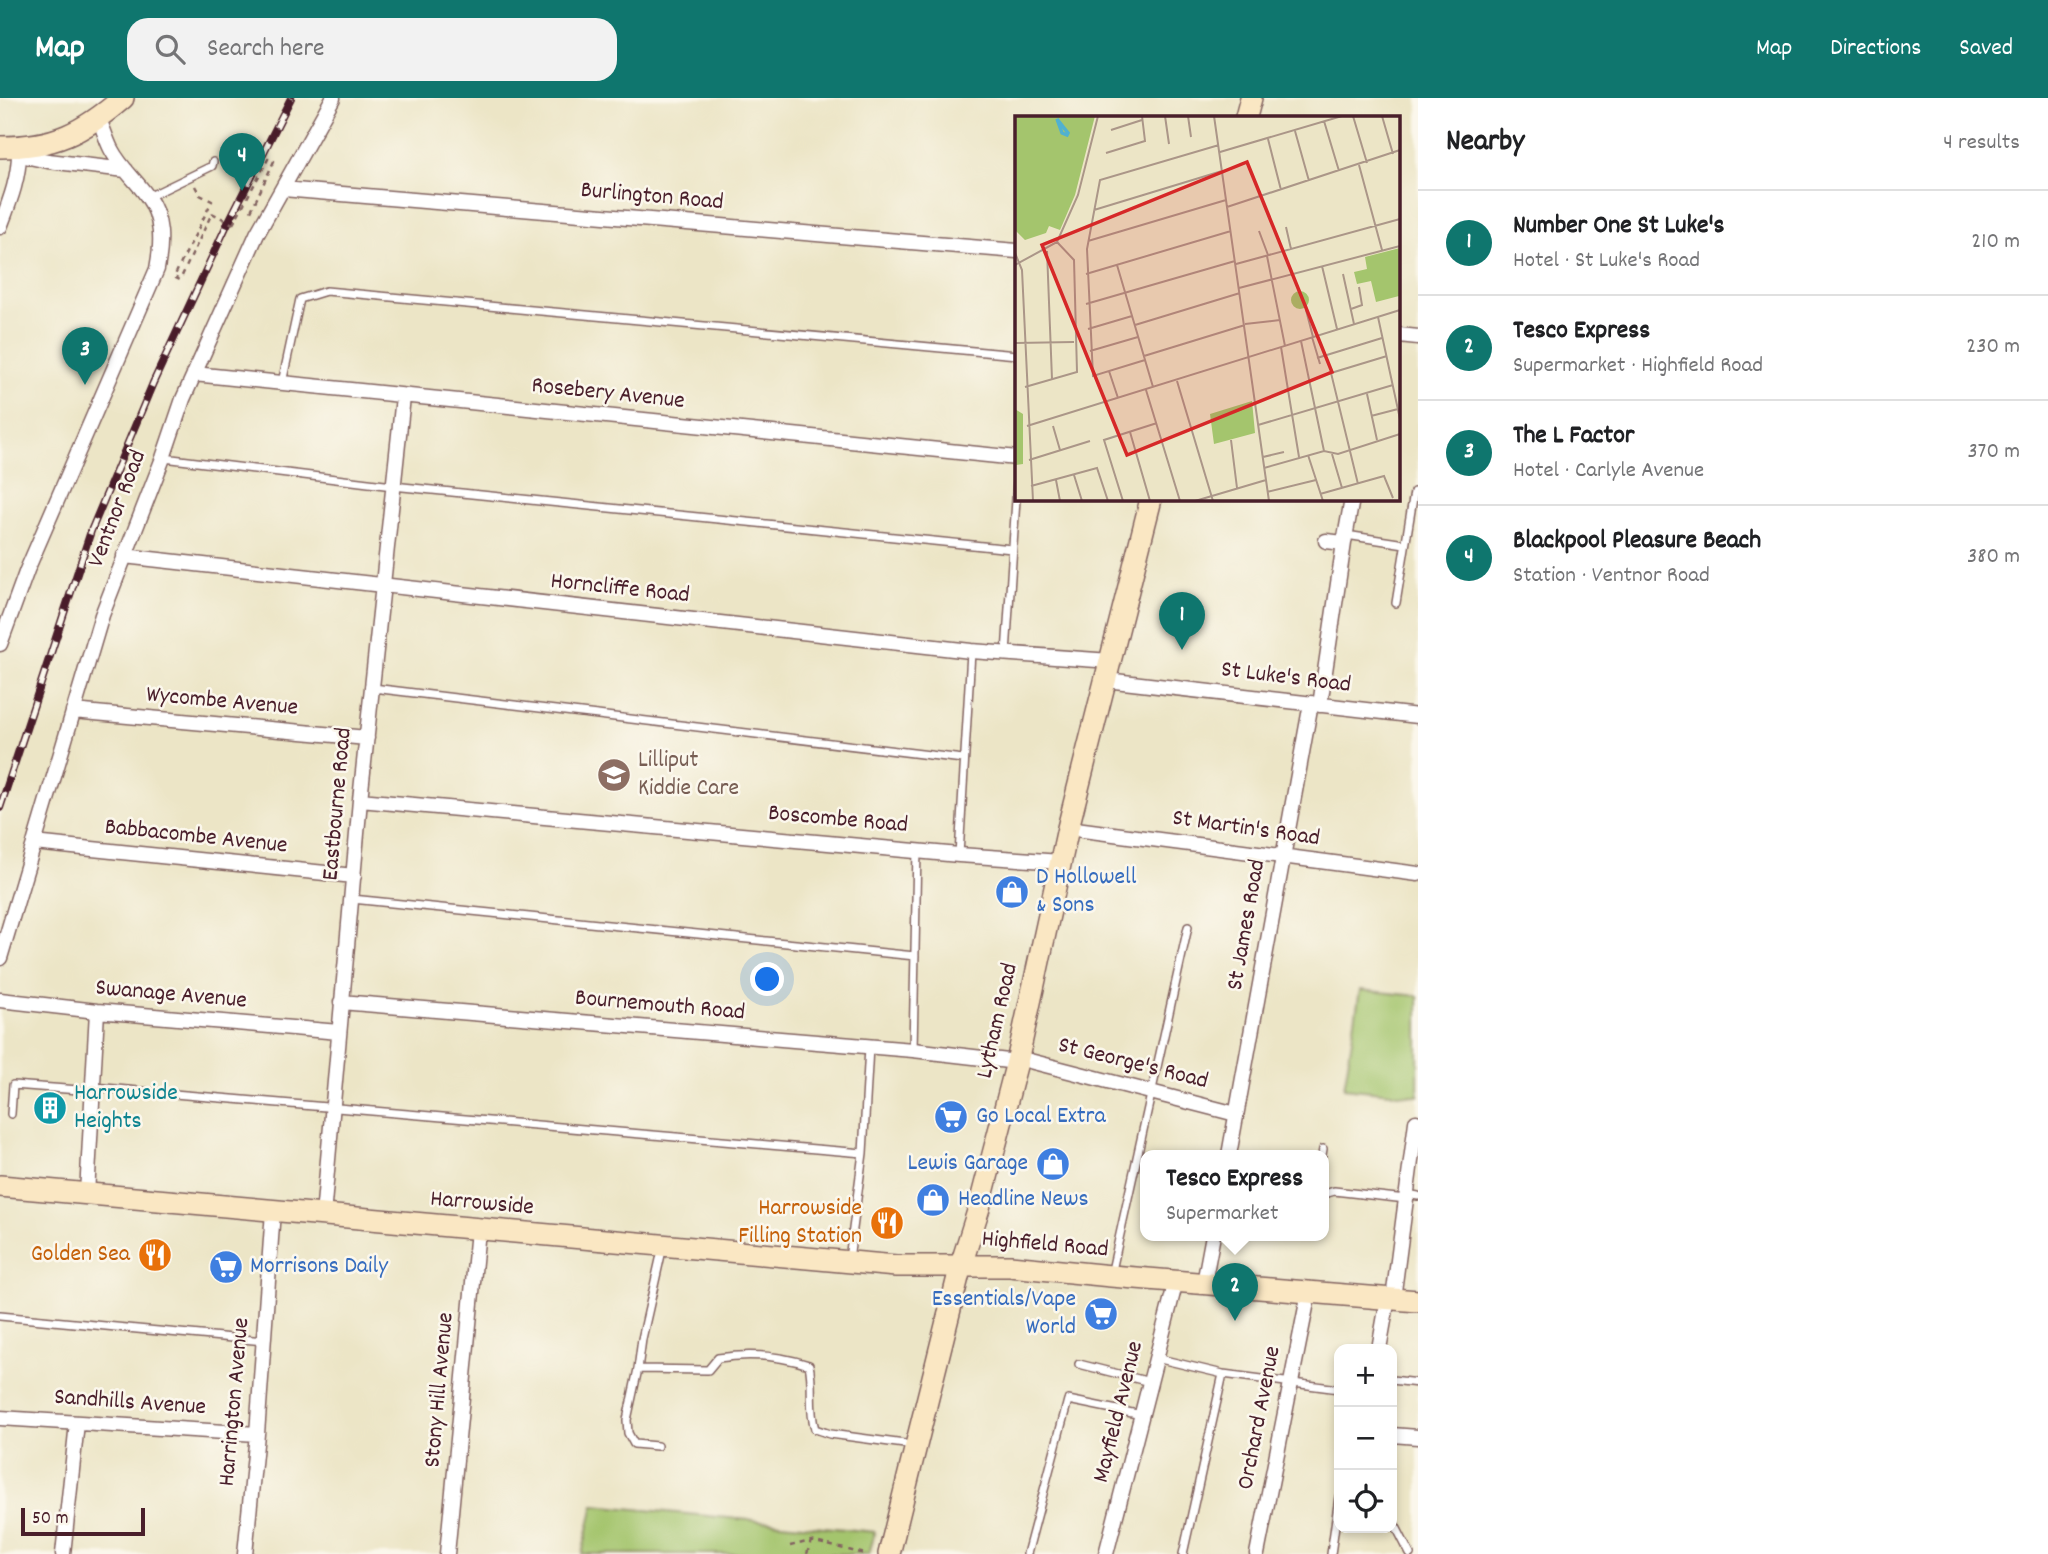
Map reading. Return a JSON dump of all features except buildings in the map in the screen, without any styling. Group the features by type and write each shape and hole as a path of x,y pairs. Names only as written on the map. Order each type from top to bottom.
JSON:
{"street":[{"path":"13,149 55,140 79,131 123,98"},
{"name":"Ventnor Road","path":"0,958 102,615 183,399 257,234 333,98"},
{"path":"1246,116 1251,98"},
{"path":"0,644 27,570 157,269 161,246 160,224 156,211 111,149 99,118"},
{"path":"13,149 48,161 125,170"},
{"path":"0,227 12,196 13,149"},
{"name":"Burlington Road","path":"283,189 1015,251"},
{"path":"1400,335 1418,337"},
{"name":"Rosebery Avenue","path":"194,374 1015,458"},
{"name":"Eastbourne Road","path":"323,1216 360,800 403,397"},
{"name":"Lytham Road","path":"889,1554 914,1445 1017,1060 1068,828 1151,500"},
{"name":"St James Road","path":"1230,1150 1282,857 1316,704 1352,500"},
{"path":"1326,541 1345,539"},
{"name":"Horncliffe Road","path":"124,556 1006,654 1109,671"},
{"name":"St Luke's Road","path":"1109,671 1316,704 1418,716"},
{"name":"Wycombe Avenue","path":"73,711 367,738"},
{"name":"Boscombe Road","path":"360,800 1061,862"},
{"name":"St Martin's Road","path":"1068,828 1418,874"},
{"name":"Babbacombe Avenue","path":"34,843 354,876"},
{"name":"Swanage Avenue","path":"0,1000 339,1032"},
{"name":"Bournemouth Road","path":"341,1002 1017,1060"},
{"path":"87,1194 97,1011"},
{"name":"St George's Road","path":"1017,1060 1236,1114"},
{"path":"1380,1344 1410,1196 1416,1122"},
{"name":"Harrowside","path":"0,1186 896,1266 961,1265"},
{"name":"Harrington Avenue","path":"245,1554 257,1434 273,1211"},
{"name":"Stony Hill Avenue","path":"447,1554 478,1230"},
{"path":"1204,1283 1212,1241"},
{"name":"Highfield Road","path":"961,1265 1010,1266 1418,1301"},
{"name":"Mayfield Avenue","path":"1106,1554 1176,1282"},
{"name":"Orchard Avenue","path":"1257,1554 1309,1292"},
{"name":"Sandhills Avenue","path":"0,1418 257,1434"},
{"path":"63,1554 77,1423"},
{"path":"1397,1435 1418,1437"}],"lane":[{"path":"148,197 212,166 213,162"},
{"path":"282,384 300,299 326,291 1015,355"},
{"path":"163,458 393,486 1012,550"},
{"path":"1396,603 1414,492"},
{"path":"1006,654 1016,500"},
{"path":"1345,539 1405,544"},
{"path":"959,855 971,651"},
{"path":"373,688 963,760"},
{"path":"913,1051 917,850"},
{"path":"352,899 915,956"},
{"path":"1111,1276 1188,927"},
{"path":"848,1262 863,1153 869,1047"},
{"path":"11,1114 13,1085 332,1108 863,1153"},
{"path":"1329,1193 1410,1196"},
{"path":"657,1446 634,1444 628,1433 627,1420 663,1246"},
{"path":"0,1316 264,1341"},
{"path":"638,1369 708,1370 718,1358 729,1356 794,1360 809,1365 813,1380 811,1416 815,1429 830,1434 914,1445"},
{"path":"1156,1358 1223,1374 1334,1388"},
{"path":"1079,1364 1150,1382"},
{"path":"1183,1554 1223,1374"},
{"path":"1397,1381 1418,1383"},
{"path":"1027,1554 1068,1399 1142,1415"},
{"path":"1397,1529 1410,1554"},
{"path":"1331,1554 1334,1533"}],"path":[{"path":"190,177 200,195 212,201 174,277 180,281 212,214 233,224 268,159 274,161 248,216"},
{"path":"790,1546 811,1541 865,1554"},
{"path":"807,1554 811,1541"}],"green space":[{"path":"1360,990 1418,996 1418,1096 1344,1088"},
{"path":"594,1505 875,1532 869,1554 582,1554"}],"railway":[{"path":"0,808 91,531 153,383 226,227 291,98"}],"place":[{"name":"Blackpool Pleasure Beach","path":"242,191"},
{"name":"The L Factor","path":"85,385"},
{"name":"Number One St Luke's","path":"1182,650"},
{"name":"Lilliput Kiddie Care","path":"614,775"},
{"name":"D Hollowell & Sons","path":"1012,892"},
{"name":"Harrowside Heights","path":"50,1108"},
{"name":"Go Local Extra","path":"951,1117"},
{"name":"Lewis Garage","path":"1053,1164"},
{"name":"Headline News","path":"933,1200"},
{"name":"Harrowside Filling Station","path":"887,1223"},
{"name":"Golden Sea","path":"155,1255"},
{"name":"Morrisons Daily","path":"226,1267"},
{"name":"Essentials/Vape World","path":"1101,1314"},
{"name":"Tesco Express","path":"1235,1321"}]}
